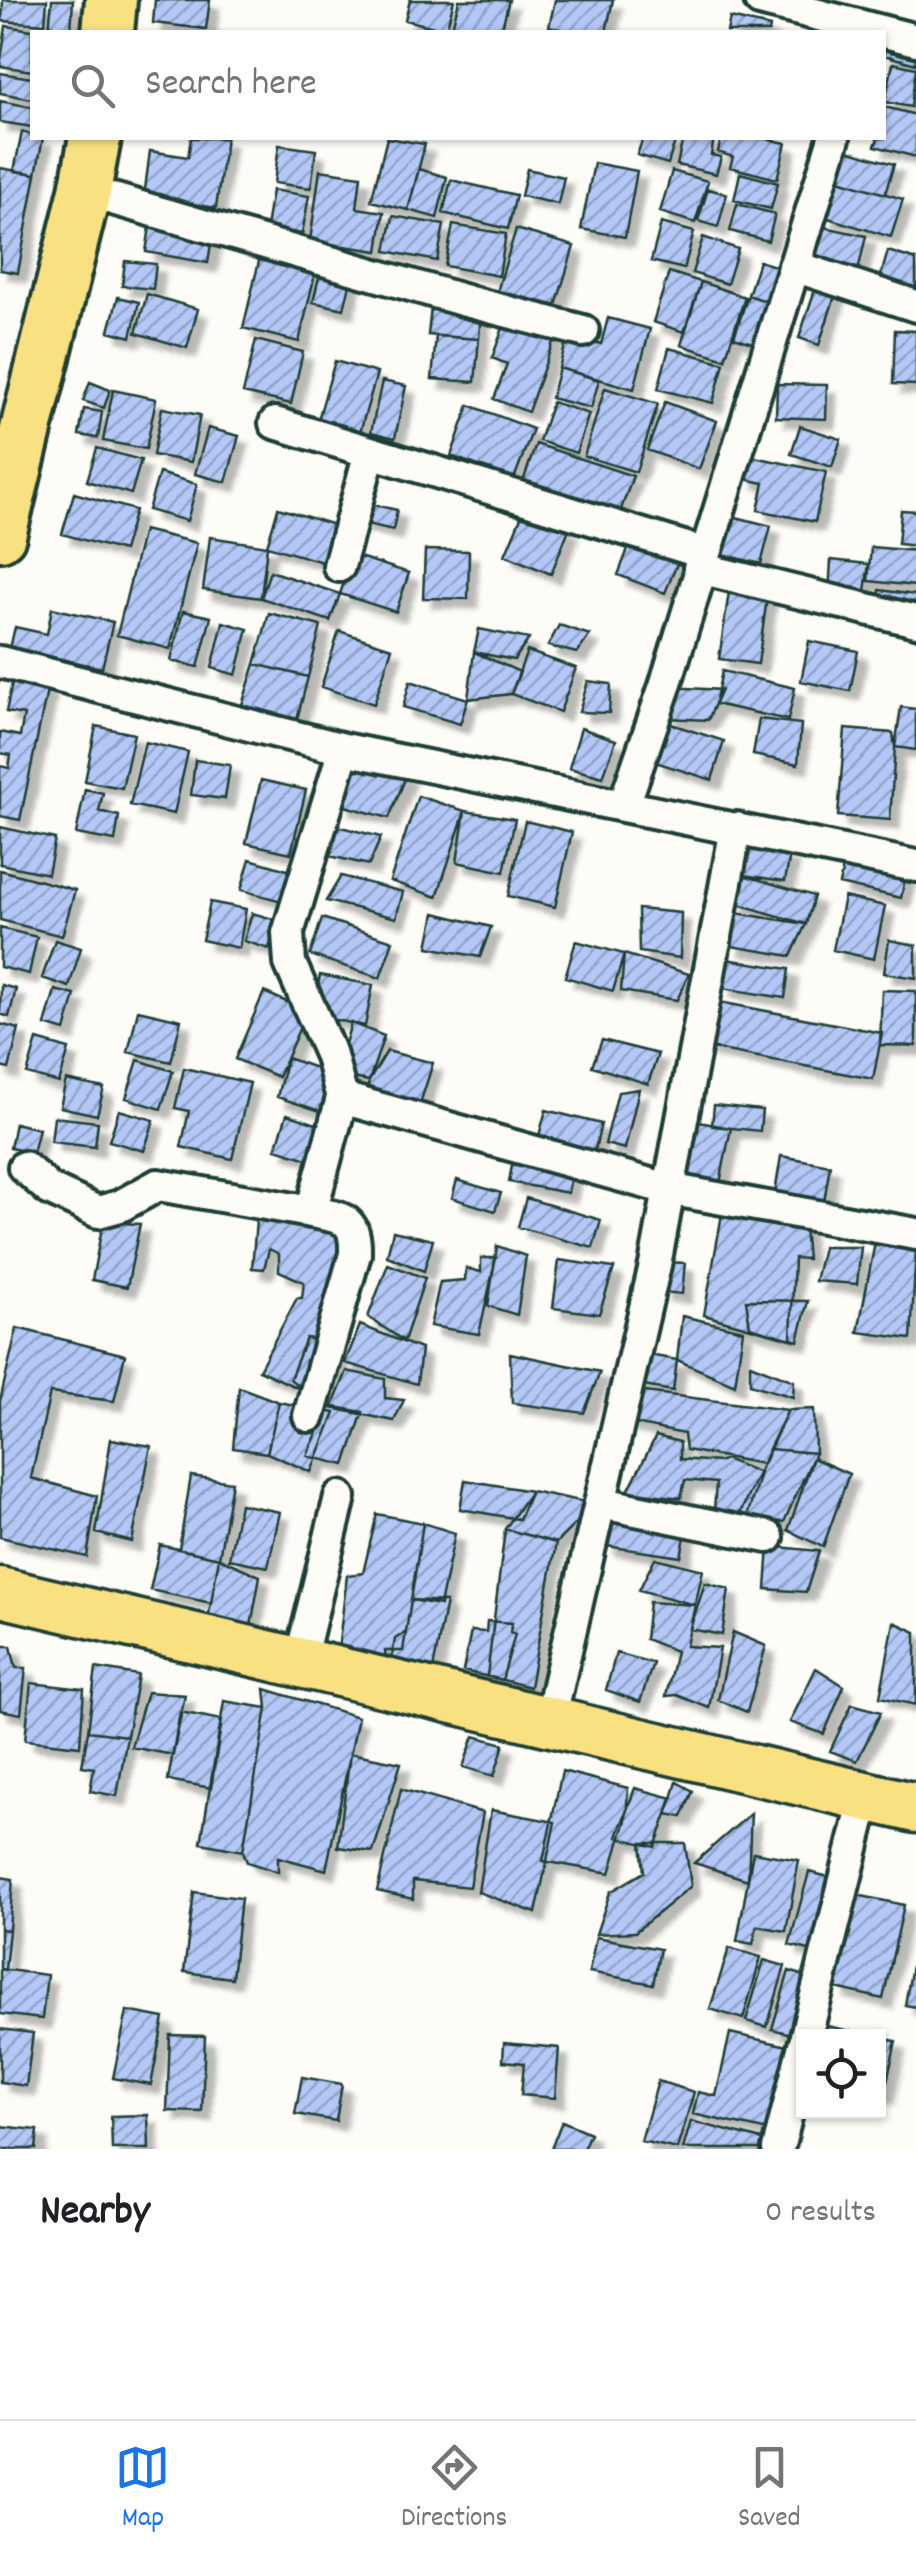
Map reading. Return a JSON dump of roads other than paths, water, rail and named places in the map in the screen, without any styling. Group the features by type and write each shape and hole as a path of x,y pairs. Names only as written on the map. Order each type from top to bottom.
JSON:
{"highway":[{"path":"108,30 110,0"},
{"path":"0,535 95,140"}],"main road":[{"path":"0,1592 916,1808"}],"street":[{"path":"760,0 867,30"},
{"path":"886,34 916,40"},
{"path":"624,805 665,686 833,140"},
{"path":"85,191 582,331"},
{"path":"794,266 916,306"},
{"path":"276,424 701,560 916,621"},
{"path":"339,566 370,452"},
{"path":"0,662 344,749 916,866"},
{"path":"311,1212 342,1098 332,1056 290,963 288,933 344,749"},
{"path":"549,1724 602,1503 668,1189 736,828"},
{"path":"342,1098 668,1189 916,1234"},
{"path":"24,1167 49,1189 98,1212 120,1206 158,1185 342,1217 355,1235 354,1254 309,1416"},
{"path":"300,1661 340,1497"},
{"path":"602,1503 768,1537"},
{"path":"808,2029 866,1796"},
{"path":"778,2149 796,2078"}]}
